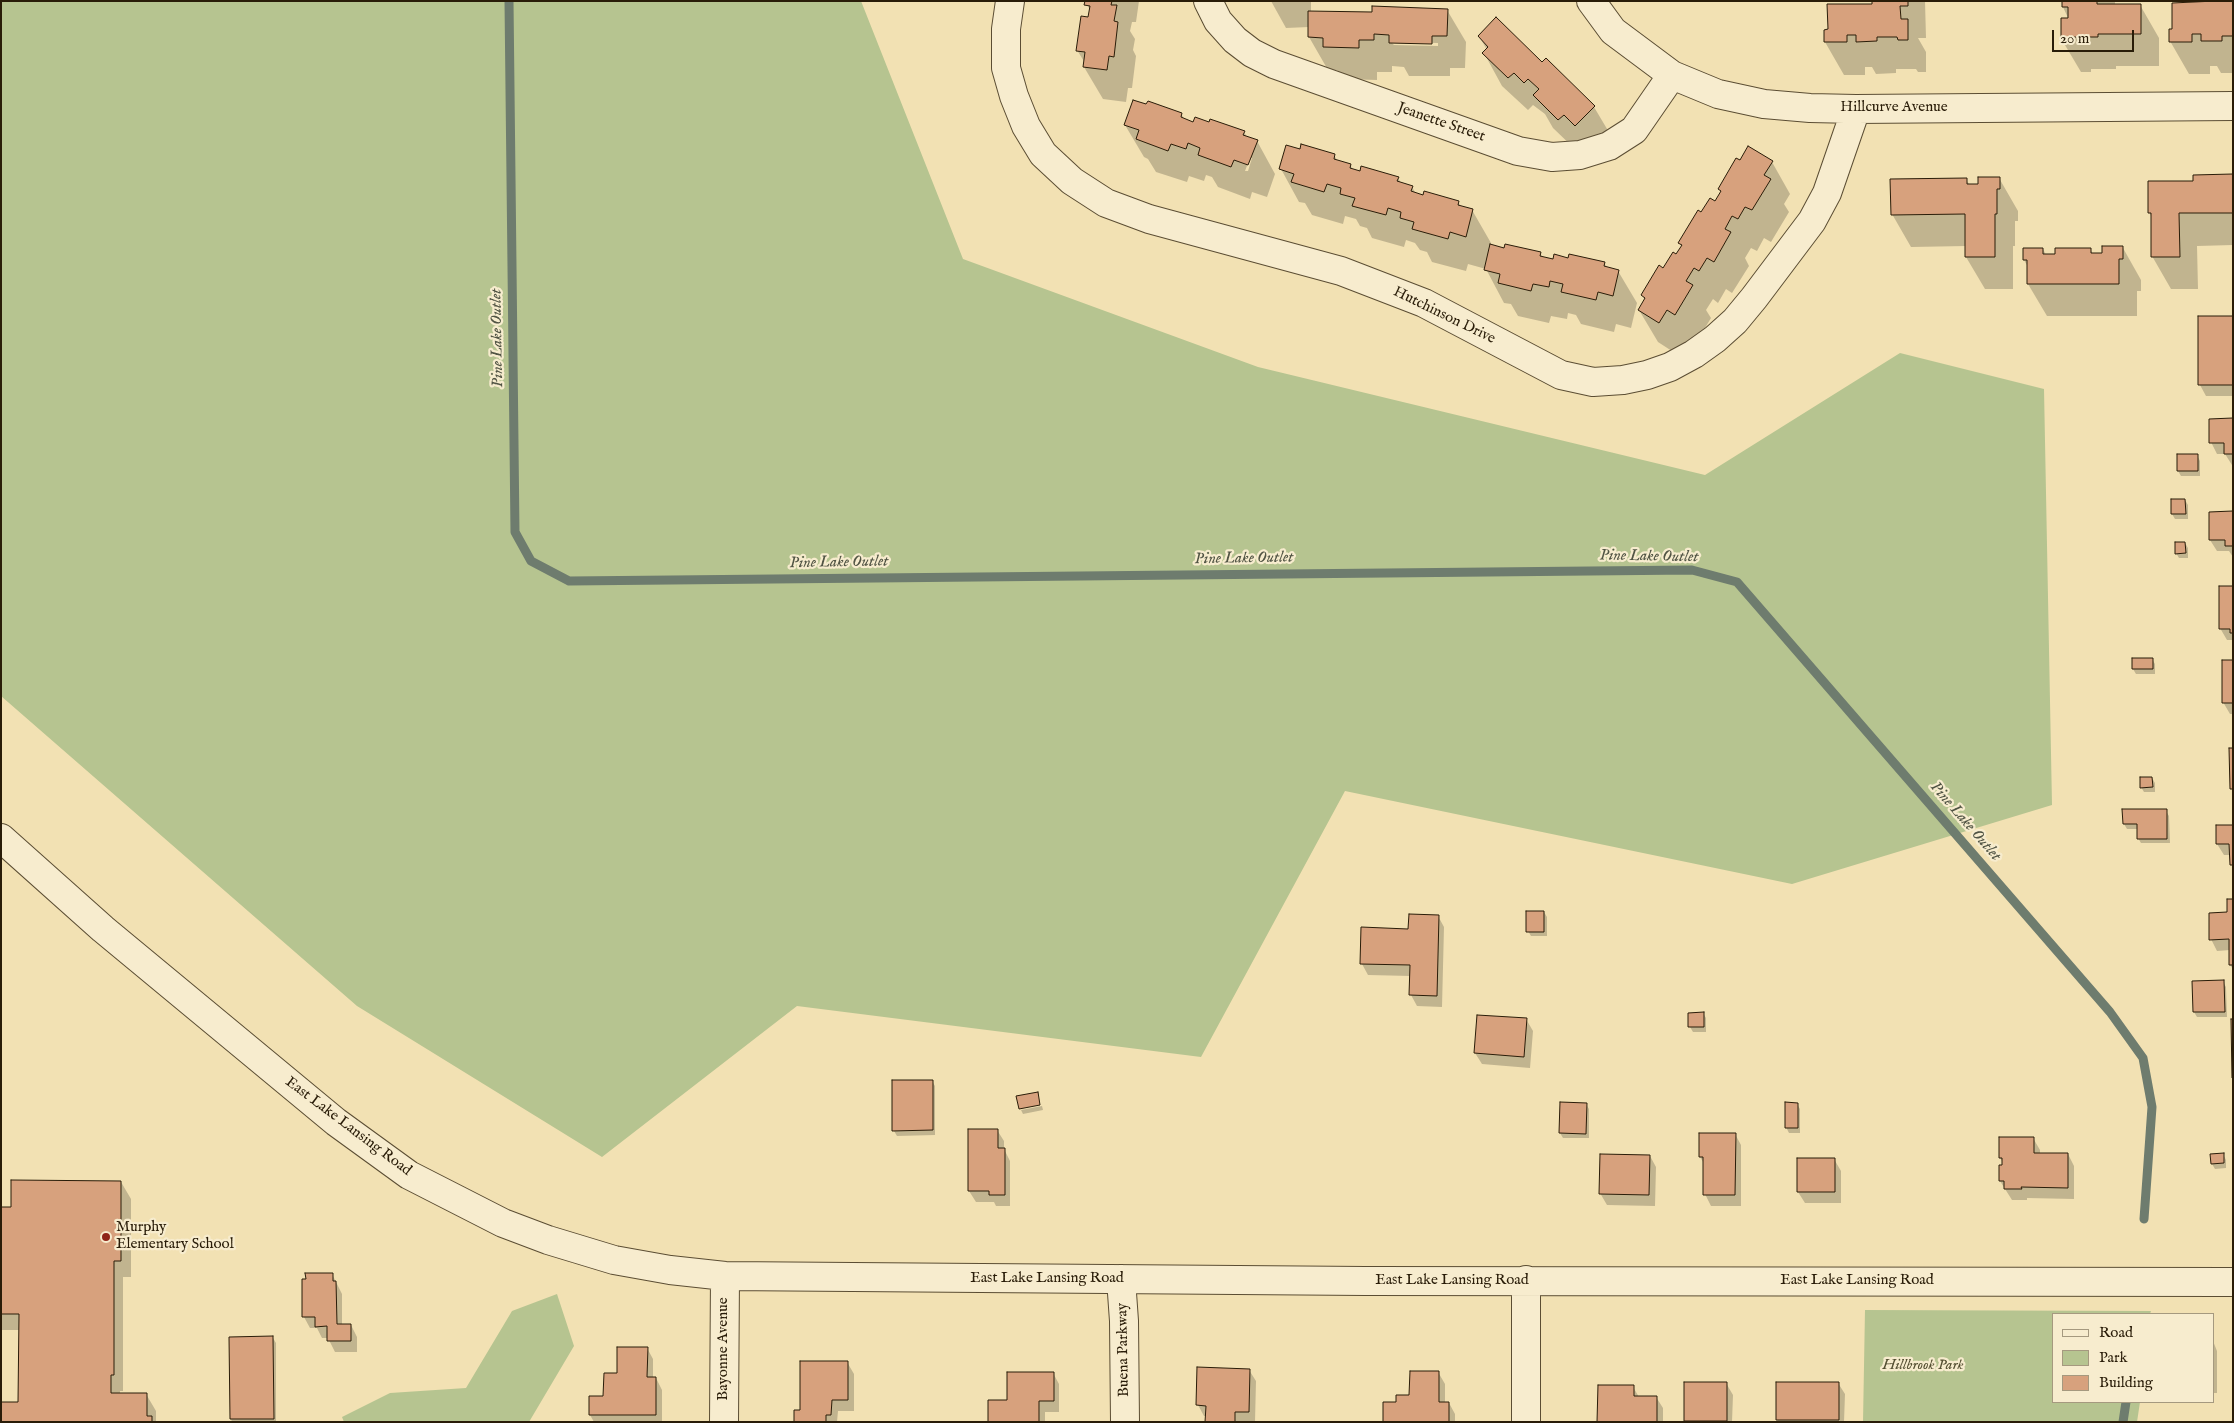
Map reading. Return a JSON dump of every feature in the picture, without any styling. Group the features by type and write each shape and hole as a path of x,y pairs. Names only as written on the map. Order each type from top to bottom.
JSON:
{"street":[{"name":"Hutchinson Drive","path":"1010,1 1006,29 1006,68 1014,96 1026,126 1043,154 1072,181 1106,203 1149,219 1341,271 1424,303 1561,375 1593,382 1623,380 1647,375 1670,367 1694,354 1735,321 1812,221 1827,193 1856,109"},
{"name":"Jeanette Street","path":"1208,1 1218,21 1235,40 1252,53 1274,64 1518,150 1552,157 1580,155 1609,146 1634,130 1672,75"},
{"name":"Hillcurve Avenue","path":"1590,1 1613,31 1672,75 1718,94 1764,104 1856,109 2233,106"},
{"name":"East Lake Lansing Road","path":"1,838 103,929 328,1116 409,1175 503,1223 548,1240 614,1260 670,1270 725,1276 2233,1282"},
{"name":"Bayonne Avenue","path":"724,1422 725,1276"},
{"name":"Buena Parkway","path":"1122,1279 1125,1422"},
{"path":"1526,1280 1526,1422"}],"green space":[{"path":"1,1 861,1 963,259 1258,367 1705,475 1900,353 2044,389 2052,805 1792,884 1345,791 1201,1057 797,1006 602,1157 357,1006 1,696"},
{"path":"557,1294 574,1346 529,1422 344,1422 342,1417 390,1393 466,1388 512,1311"},
{"name":"Hillbrook Park","path":"1865,1310 2151,1311 2150,1313 2052,1313 2052,1403 2140,1403 2137,1422 1863,1422"}],"building":[{"path":"1085,1 1112,1 1111,5 1117,5 1114,21 1118,22 1114,57 1109,56 1107,70 1083,67 1085,52 1076,51 1081,16 1088,17 1090,6 1084,5"},
{"path":"1872,1 1908,1 1908,6 1900,6 1901,19 1908,19 1908,40 1898,40 1897,37 1877,37 1877,41 1856,42 1856,35 1847,35 1847,42 1824,42 1824,30 1828,29 1827,4 1872,4"},
{"path":"2062,1 2097,1 2097,4 2141,4 2141,34 2098,34 2098,37 2073,37 2073,40 2061,40 2061,18 2068,18 2068,7 2062,7"},
{"path":"2233,1 2233,36 2222,36 2222,41 2201,41 2201,34 2192,34 2192,42 2169,42 2169,29 2172,29 2172,3"},
{"path":"1372,6 1448,9 1447,36 1432,36 1432,44 1389,43 1389,35 1374,34 1374,40 1359,40 1359,48 1323,47 1323,38 1308,37 1308,11 1372,12"},
{"path":"1496,17 1542,62 1546,58 1595,106 1575,126 1564,115 1558,120 1533,95 1539,89 1528,79 1524,83 1514,73 1508,78 1482,53 1488,47 1478,36"},
{"path":"1133,100 1146,104 1148,101 1182,113 1181,117 1193,122 1195,117 1209,122 1210,119 1245,131 1243,135 1258,140 1248,165 1234,160 1231,167 1198,155 1200,148 1188,143 1186,149 1171,144 1168,151 1136,139 1139,130 1124,125"},
{"path":"1301,144 1335,154 1334,159 1351,164 1350,168 1360,171 1361,166 1399,177 1397,181 1413,186 1411,191 1423,195 1424,191 1459,201 1458,205 1473,209 1466,237 1450,232 1448,239 1412,229 1414,222 1400,218 1401,212 1388,208 1386,215 1352,206 1355,198 1340,194 1341,188 1327,184 1324,192 1291,182 1294,174 1279,169 1286,145 1300,149"},
{"path":"1748,146 1773,161 1764,175 1771,179 1752,210 1745,207 1738,219 1732,216 1725,229 1731,232 1714,262 1707,258 1699,271 1694,268 1686,281 1693,285 1675,315 1667,310 1659,323 1638,310 1645,298 1641,295 1659,265 1663,268 1673,252 1676,254 1682,245 1678,243 1698,210 1701,212 1710,198 1715,201 1721,191 1718,189 1736,158 1740,160"},
{"path":"2233,174 2233,213 2179,213 2180,257 2151,257 2151,213 2148,213 2148,181 2193,181 2193,175"},
{"path":"1978,177 2000,177 2000,189 1997,189 1997,214 1995,214 1995,257 1965,257 1965,214 1891,215 1890,179 1967,178 1967,184 1978,184"},
{"path":"1490,244 1504,248 1505,244 1541,252 1540,256 1553,259 1554,254 1568,258 1569,254 1605,262 1604,266 1619,270 1613,296 1598,292 1596,300 1561,292 1563,284 1550,281 1549,287 1533,284 1531,291 1498,283 1500,274 1484,270"},
{"path":"2102,246 2123,246 2123,259 2119,259 2119,284 2027,284 2027,260 2023,260 2023,248 2043,248 2043,254 2055,254 2055,248 2091,248 2091,253 2102,253"},
{"path":"2198,316 2233,316 2233,385 2198,385"},
{"path":"2233,418 2233,454 2224,454 2224,443 2209,443 2209,419"},
{"path":"2177,454 2198,454 2198,471 2177,471"},
{"path":"2171,499 2185,499 2186,514 2171,514"},
{"path":"2233,511 2233,546 2225,546 2225,540 2209,540 2209,512"},
{"path":"2175,542 2185,542 2186,553 2175,554"},
{"path":"2219,586 2233,586 2233,633 2230,633 2230,629 2219,629"},
{"path":"2132,658 2153,658 2153,669 2132,669"},
{"path":"2222,660 2233,660 2233,703 2222,703"},
{"path":"2229,748 2233,748 2233,789 2230,789"},
{"path":"2140,777 2152,777 2153,787 2140,788"},
{"path":"2122,809 2167,809 2167,839 2137,839 2137,824 2123,824"},
{"path":"2216,825 2233,825 2233,865 2230,865 2229,844 2216,844"},
{"path":"2227,899 2233,899 2233,965 2229,965 2229,939 2209,940 2209,913 2227,912"},
{"path":"1526,911 1544,911 1544,932 1526,932"},
{"path":"1409,914 1439,915 1437,996 1409,995 1410,965 1360,964 1361,927 1408,929"},
{"path":"2224,980 2225,1012 2193,1012 2192,981"},
{"path":"1704,1012 1704,1027 1688,1027 1688,1013"},
{"path":"1477,1015 1527,1018 1524,1057 1474,1053"},
{"path":"2231,1019 2233,1019 2233,1078 2232,1078"},
{"path":"892,1080 933,1080 933,1130 892,1131"},
{"path":"1038,1092 1040,1105 1019,1109 1016,1096"},
{"path":"1560,1102 1587,1103 1586,1134 1559,1133"},
{"path":"1785,1102 1798,1103 1798,1128 1785,1128"},
{"path":"968,1129 998,1129 998,1148 1005,1148 1005,1195 989,1195 989,1191 968,1191"},
{"path":"1699,1133 1736,1133 1735,1195 1703,1195 1703,1157 1699,1157"},
{"path":"1999,1137 2034,1137 2034,1153 2068,1153 2068,1188 2021,1187 2022,1189 2004,1189 2004,1181 1999,1181 1999,1165 2002,1165 2002,1158 1999,1158"},
{"path":"2224,1153 2224,1163 2211,1164 2210,1154"},
{"path":"1600,1154 1650,1155 1649,1195 1599,1194"},
{"path":"1797,1158 1835,1158 1835,1192 1797,1192"},
{"path":"11,1180 121,1181 121,1261 114,1261 114,1375 111,1375 111,1393 147,1393 147,1416 152,1416 152,1422 1,1422 1,1402 18,1402 19,1314 1,1314 1,1207 11,1207"},
{"path":"305,1273 333,1273 333,1281 336,1281 337,1324 351,1324 351,1341 327,1341 327,1326 315,1327 315,1317 302,1317 302,1279 306,1279"},
{"path":"273,1336 274,1419 230,1419 229,1337"},
{"path":"617,1347 648,1347 647,1377 656,1377 656,1415 589,1415 589,1396 603,1396 604,1373 617,1373"},
{"path":"800,1361 848,1361 848,1400 832,1400 831,1415 826,1415 826,1422 794,1422 794,1410 800,1410"},
{"path":"1197,1367 1250,1369 1249,1412 1235,1412 1235,1422 1205,1422 1206,1406 1196,1405"},
{"path":"1410,1371 1439,1371 1439,1402 1449,1402 1449,1422 1383,1422 1383,1402 1396,1402 1396,1395 1409,1395"},
{"path":"1007,1372 1054,1372 1054,1401 1039,1401 1039,1422 988,1422 988,1400 1007,1400"},
{"path":"1684,1382 1727,1382 1727,1421 1684,1421"},
{"path":"1776,1382 1839,1382 1839,1420 1776,1420"},
{"path":"1598,1385 1634,1385 1634,1396 1657,1396 1657,1422 1597,1422"}],"waterway":[{"name":"Pine Lake Outlet","path":"509,1 515,532 531,561 569,581 1692,570 1737,582 2110,1012 2143,1058 2152,1107 2144,1219"},
{"name":"Pine Lake Outlet","path":"2123,1422 2126,1403"}],"place":[{"name":"Murphy Elementary School","path":"106,1237"}]}
